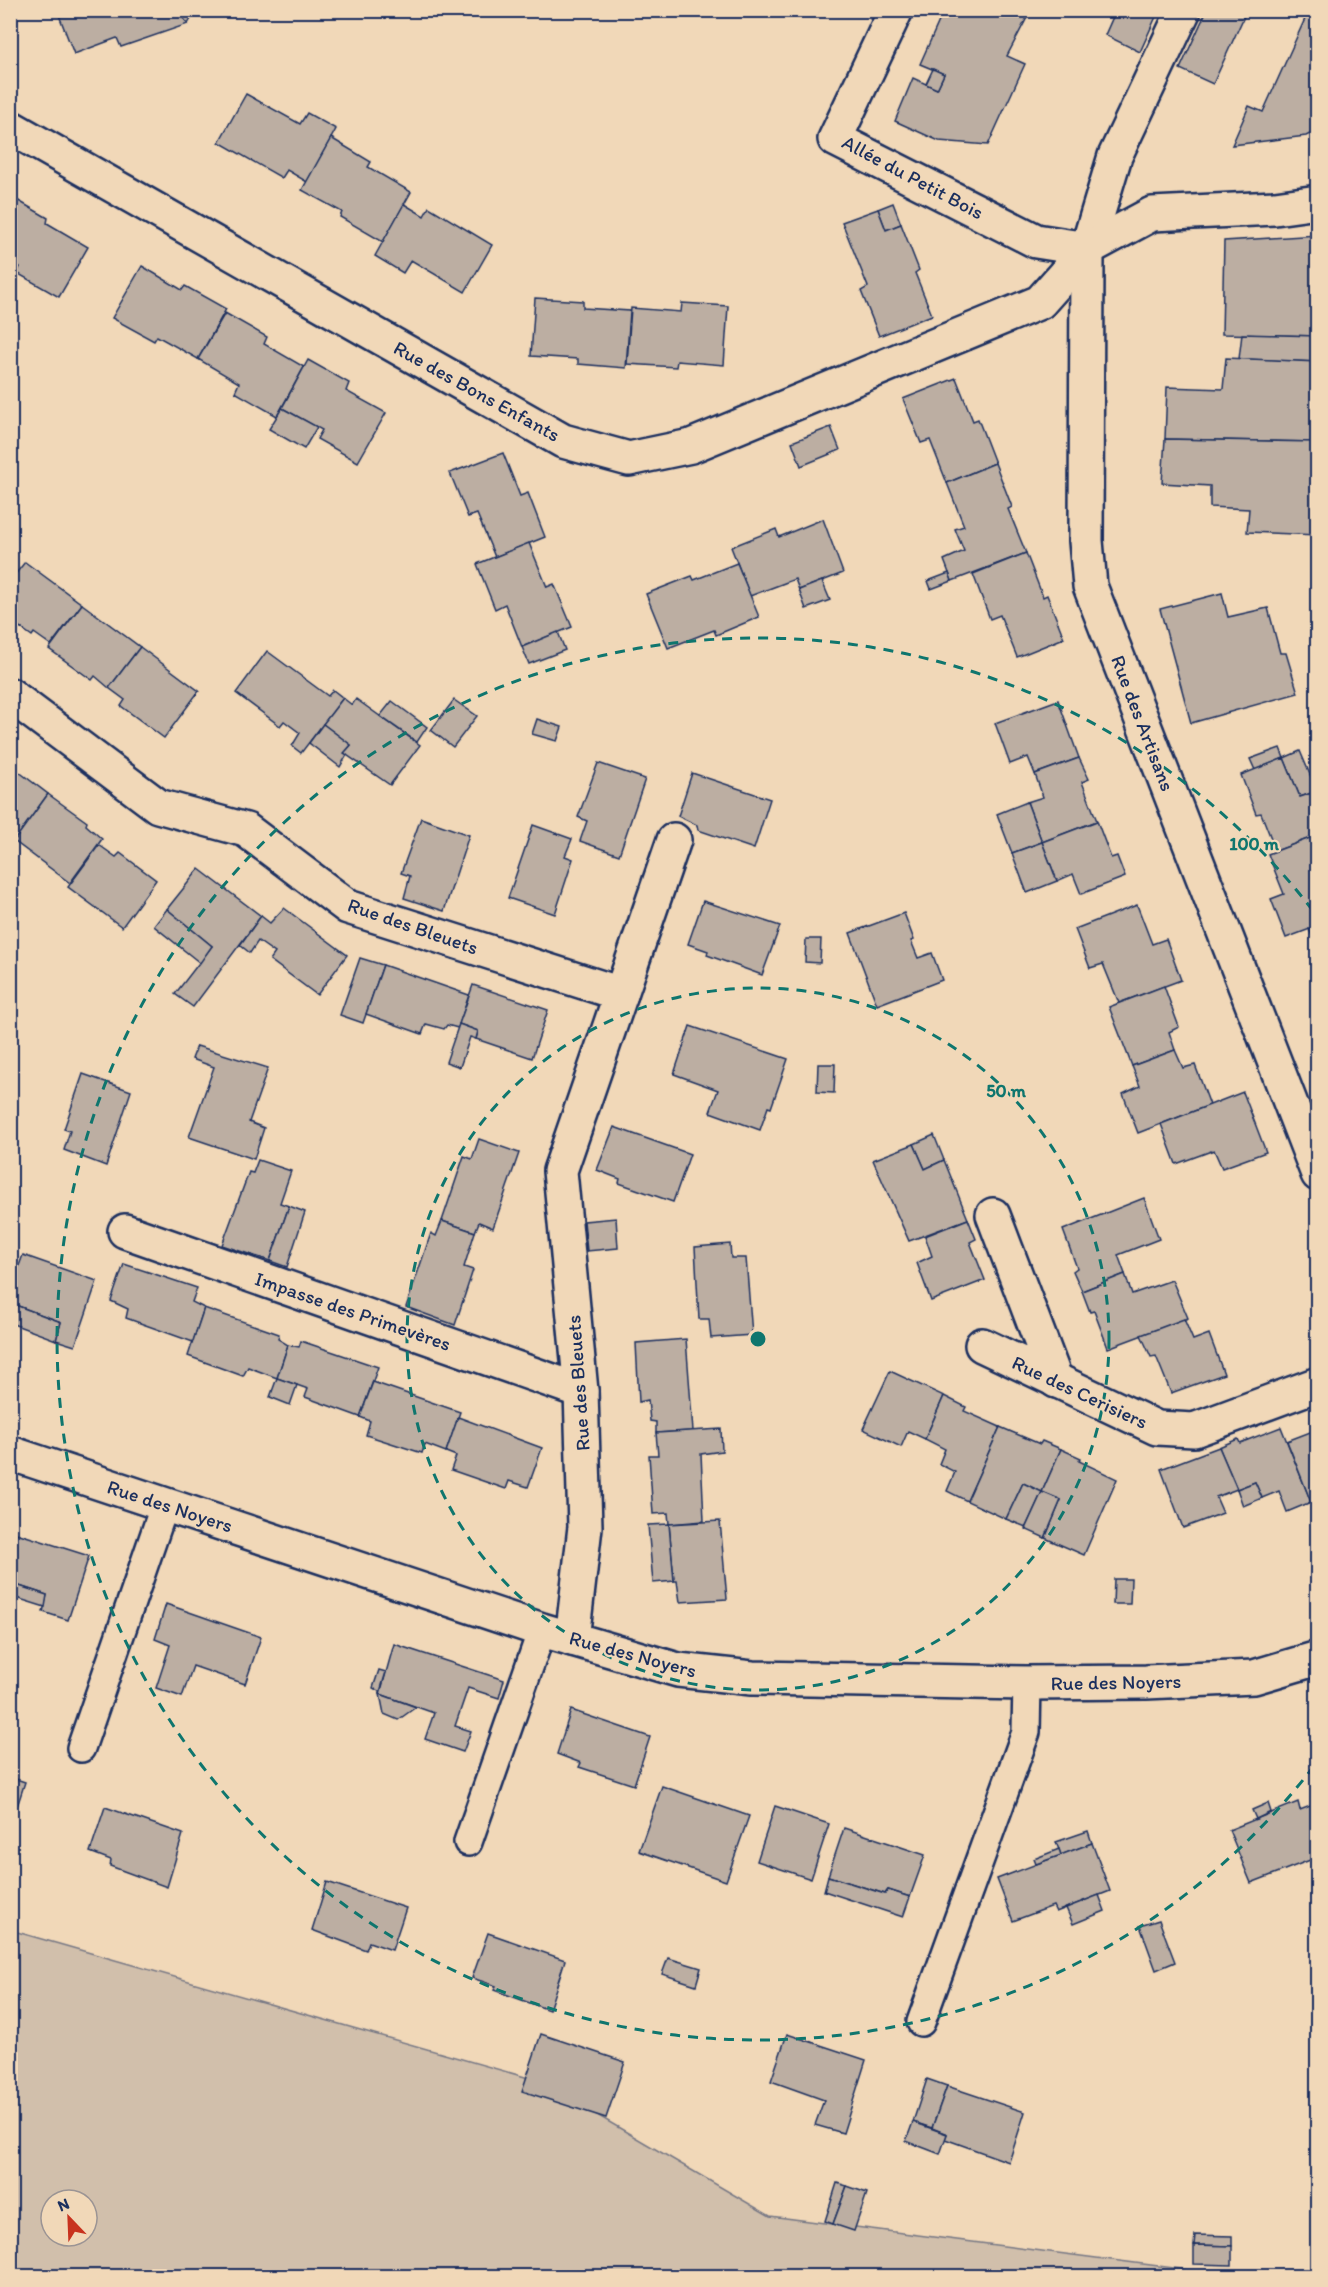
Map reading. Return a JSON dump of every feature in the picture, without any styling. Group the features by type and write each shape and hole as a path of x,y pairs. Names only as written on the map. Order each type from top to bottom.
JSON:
{"street":[{"name":"Allée du Petit Bois","path":"896,10 836,139 1036,242 1087,249"},
{"path":"1087,249 1115,156 1184,10"},
{"name":"Rue des Bons Enfants","path":"10,127 563,441 629,459 691,446 1040,302 1087,249"},
{"path":"1087,249 1152,214 1275,208 1317,202"},
{"name":"Rue des Artisans","path":"1087,249 1086,541 1090,586 1317,1174"},
{"name":"Rue des Bleuets","path":"10,695 158,806 246,830 348,906 621,994"},
{"name":"Rue des Bleuets","path":"557,1634 585,1527 581,1391 560,1171 674,840"},
{"path":"993,1215 1056,1381"},
{"name":"Impasse des Primevères","path":"125,1231 581,1391"},
{"name":"Rue des Cerisiers","path":"982,1345 1157,1428 1194,1430 1317,1384"},
{"name":"Rue des Noyers","path":"10,1453 557,1634 678,1670 752,1678 1027,1683 1146,1682 1254,1677 1317,1658"}],"lane":[{"path":"81,1748 165,1504"},
{"path":"468,1842 557,1634"},
{"path":"921,2022 1026,1732 1027,1683"}],"shaded area":[{"path":"10,1930 539,2081 770,2216 1236,2276 11,2276"}],"building":[{"path":"57,10 177,10 188,24 121,47 117,38 74,54"},
{"path":"177,10 196,10 188,24"},
{"path":"944,10 1031,10 1007,56 1025,64 988,145 939,141 895,121 913,78 937,89 944,74 920,64"},
{"path":"1116,10 1159,10 1140,52 1105,35"},
{"path":"1207,10 1247,10 1213,84 1180,69"},
{"path":"1309,10 1318,10 1318,130 1306,136 1232,145 1249,106 1263,112"},
{"path":"933,69 944,74 937,89 926,84"},
{"path":"246,94 300,124 307,113 336,129 307,182 287,170 282,178 219,142"},
{"path":"331,138 371,162 368,167 411,192 383,242 340,217 342,212 302,190"},
{"path":"10,196 48,218 47,223 88,247 59,297 17,273 20,267 10,261"},
{"path":"893,203 901,224 886,230 878,209"},
{"path":"404,204 424,216 429,207 492,245 465,292 411,260 403,273 375,256"},
{"path":"878,209 886,230 901,224 919,270 915,273 932,315 879,336 861,291 868,287 842,222"},
{"path":"1318,235 1318,336 1222,334 1224,241"},
{"path":"142,266 182,290 185,286 226,309 198,359 157,336 154,341 112,318"},
{"path":"535,298 583,301 583,308 630,311 626,368 578,364 578,359 531,356"},
{"path":"682,303 728,306 724,365 677,361 676,367 627,364 631,308 681,312"},
{"path":"225,313 267,337 264,344 304,367 277,416 235,392 239,383 198,359"},
{"path":"1242,334 1318,336 1318,362 1239,359"},
{"path":"1226,358 1318,362 1318,442 1165,439 1167,387 1223,389"},
{"path":"308,360 349,383 346,391 386,413 358,462 317,439 322,430 282,408"},
{"path":"956,378 973,421 978,419 995,463 947,483 930,440 921,443 903,399"},
{"path":"282,408 317,427 304,449 269,429"},
{"path":"831,427 840,450 801,466 792,442"},
{"path":"1165,439 1318,442 1318,535 1247,532 1249,509 1210,507 1210,486 1162,483"},
{"path":"503,453 520,496 528,493 545,537 495,557 477,514 468,517 450,473"},
{"path":"995,463 1012,507 1008,509 1026,553 952,581 944,560 964,551 955,529 964,526 947,483"},
{"path":"823,519 843,573 799,590 795,579 750,596 731,547 776,529 779,537"},
{"path":"529,543 547,587 554,584 572,627 522,647 505,604 495,609 477,564"},
{"path":"1026,553 1043,597 1047,595 1064,638 1017,657 1000,615 990,619 973,574"},
{"path":"25,562 82,604 51,645 34,633 32,636 10,620 10,581"},
{"path":"737,563 759,617 716,635 714,630 668,648 646,594 692,576 694,580"},
{"path":"949,573 952,581 931,589 928,581"},
{"path":"822,581 830,600 806,609 799,590"},
{"path":"1222,593 1228,617 1268,608 1280,653 1286,653 1298,693 1191,723 1160,609"},
{"path":"82,604 140,647 109,688 95,676 92,680 49,649"},
{"path":"558,632 565,650 529,664 522,647"},
{"path":"140,647 199,691 164,738 121,706 125,700 109,688"},
{"path":"267,651 328,696 333,690 343,698 301,753 292,746 300,733 284,721 280,726 236,693"},
{"path":"343,698 352,705 356,699 420,745 390,785 344,753 351,745 323,724"},
{"path":"454,700 477,716 453,747 431,730"},
{"path":"1058,700 1079,758 1035,774 1028,757 1010,764 995,723"},
{"path":"392,701 427,727 417,742 380,716"},
{"path":"537,719 562,727 557,741 532,734"},
{"path":"323,724 351,745 344,753 347,755 340,767 309,743"},
{"path":"1280,748 1284,758 1255,770 1250,759"},
{"path":"1300,751 1317,791 1300,797 1284,758"},
{"path":"1079,758 1089,779 1082,782 1097,821 1042,842 1027,802 1043,797 1035,774"},
{"path":"1284,758 1300,797 1318,791 1318,835 1276,851 1261,813 1256,814 1241,775"},
{"path":"598,763 645,779 619,855 580,841 587,821 578,817"},
{"path":"10,765 48,794 14,841 10,838"},
{"path":"692,773 770,799 754,849 698,830 697,825 678,816"},
{"path":"48,794 87,822 86,825 102,839 70,883 14,841"},
{"path":"1027,802 1042,842 1012,853 997,814"},
{"path":"421,818 469,835 444,911 404,898 410,876 401,873"},
{"path":"1097,821 1111,858 1117,856 1125,877 1081,894 1073,874 1057,881 1042,842"},
{"path":"533,825 572,839 565,856 573,859 555,914 508,898"},
{"path":"1318,835 1318,926 1286,938 1271,899 1284,894 1268,854"},
{"path":"1042,842 1057,881 1027,893 1012,853"},
{"path":"99,845 116,857 120,853 156,880 122,927 68,887"},
{"path":"199,869 261,916 193,1007 175,994 212,946 167,909"},
{"path":"703,901 780,926 762,975 707,955 708,951 688,944"},
{"path":"1137,905 1152,944 1166,939 1181,980 1119,1003 1103,964 1090,968 1075,929"},
{"path":"284,908 347,955 317,995 270,960 275,953 258,941 250,953 240,945 261,916 270,923"},
{"path":"167,909 212,946 200,963 154,926"},
{"path":"904,913 918,958 932,953 942,980 877,1005 850,933"},
{"path":"1318,926 1318,950 1309,929"},
{"path":"806,939 821,939 820,963 805,962"},
{"path":"360,958 383,965 363,1023 340,1015"},
{"path":"383,965 469,995 458,1028 447,1025 444,1029 426,1024 422,1034 366,1014"},
{"path":"473,985 548,1010 532,1058 476,1039 478,1031 459,1024"},
{"path":"1164,986 1179,1027 1169,1032 1175,1050 1132,1066 1109,1007"},
{"path":"459,1024 478,1031 476,1039 470,1037 460,1067 446,1062"},
{"path":"690,1026 788,1059 771,1108 768,1107 760,1130 710,1112 718,1090 674,1074"},
{"path":"197,1046 268,1068 249,1122 264,1128 254,1159 189,1137 214,1067 192,1059"},
{"path":"1175,1050 1183,1068 1195,1065 1210,1105 1138,1133 1123,1094 1140,1086 1132,1066"},
{"path":"818,1064 835,1064 834,1093 817,1092"},
{"path":"83,1074 131,1091 106,1166 64,1150 70,1131 64,1129"},
{"path":"1243,1092 1266,1152 1222,1168 1214,1150 1176,1164 1161,1124"},
{"path":"614,1127 690,1154 673,1202 619,1183 620,1179 597,1170"},
{"path":"934,1135 944,1160 925,1169 914,1144"},
{"path":"479,1139 519,1153 493,1228 479,1222 475,1232 442,1221 464,1156 472,1159"},
{"path":"914,1144 925,1169 944,1160 968,1219 909,1241 873,1160"},
{"path":"258,1160 291,1171 280,1203 289,1206 270,1261 222,1245 249,1172 253,1173"},
{"path":"1144,1198 1159,1239 1118,1255 1125,1274 1082,1291 1073,1271 1077,1268 1063,1230"},
{"path":"289,1206 305,1212 287,1267 270,1261"},
{"path":"616,1218 618,1248 587,1251 584,1221"},
{"path":"968,1219 976,1239 970,1242 985,1280 931,1301 917,1263 932,1256 925,1236"},
{"path":"442,1221 475,1232 464,1267 473,1270 455,1325 406,1307 431,1233 436,1236"},
{"path":"730,1244 731,1258 746,1258 752,1335 711,1338 709,1319 699,1319 695,1247"},
{"path":"23,1255 97,1281 75,1346 56,1340 61,1322 10,1303 10,1290"},
{"path":"124,1264 197,1288 192,1302 204,1308 193,1342 126,1318 128,1309 111,1301"},
{"path":"1125,1274 1132,1294 1172,1280 1188,1318 1108,1348 1094,1311 1090,1312 1082,1291"},
{"path":"10,1303 61,1322 56,1340 10,1323"},
{"path":"204,1308 279,1334 278,1339 288,1345 277,1378 248,1367 243,1376 188,1356"},
{"path":"1184,1319 1193,1340 1209,1334 1224,1374 1171,1393 1156,1356 1151,1357 1141,1335"},
{"path":"686,1339 693,1431 656,1433 656,1422 650,1421 648,1400 639,1402 636,1343"},
{"path":"301,1341 378,1367 360,1417 305,1397 308,1389 277,1378 288,1345 299,1347"},
{"path":"890,1371 944,1396 925,1439 908,1431 901,1447 863,1429"},
{"path":"277,1378 297,1385 290,1405 270,1397"},
{"path":"373,1382 460,1412 446,1452 425,1444 422,1453 366,1435 370,1421 360,1417"},
{"path":"944,1396 966,1407 964,1411 1000,1427 967,1501 947,1491 955,1472 939,1464 945,1449 925,1439"},
{"path":"458,1417 542,1448 528,1487 509,1481 506,1489 451,1470 456,1456 446,1452"},
{"path":"1000,1427 1040,1444 1042,1441 1061,1449 1042,1492 1023,1483 1006,1519 967,1501"},
{"path":"1281,1427 1311,1502 1287,1512 1279,1491 1262,1498 1255,1482 1237,1489 1219,1447 1238,1439 1240,1443"},
{"path":"721,1429 722,1451 701,1454 704,1521 669,1524 668,1513 653,1514 649,1455 658,1455 656,1433"},
{"path":"1318,1429 1318,1499 1311,1502 1287,1441"},
{"path":"1219,1447 1237,1489 1216,1497 1223,1513 1183,1528 1161,1469"},
{"path":"1061,1449 1081,1458 1079,1461 1117,1479 1084,1555 1045,1538 1061,1500 1042,1492"},
{"path":"1255,1482 1262,1498 1243,1506 1237,1489"},
{"path":"1023,1483 1042,1492 1026,1527 1006,1519"},
{"path":"1042,1492 1061,1500 1045,1538 1025,1529"},
{"path":"720,1521 727,1599 680,1602 677,1581 674,1581 669,1524"},
{"path":"669,1524 674,1581 653,1583 648,1525"},
{"path":"10,1531 89,1556 68,1620 43,1612 47,1595 10,1583"},
{"path":"1114,1579 1131,1579 1130,1604 1113,1604"},
{"path":"10,1583 47,1595 45,1607 10,1596"},
{"path":"166,1604 261,1637 245,1684 193,1666 182,1697 156,1688 170,1645 155,1639"},
{"path":"394,1644 504,1680 499,1698 468,1688 455,1726 471,1731 463,1752 425,1739 434,1713 380,1694"},
{"path":"379,1670 386,1672 380,1692 373,1688"},
{"path":"380,1694 416,1707 398,1720 384,1714"},
{"path":"571,1710 650,1737 634,1785 579,1767 581,1763 557,1754"},
{"path":"10,1777 25,1782 11,1825 10,1825"},
{"path":"662,1786 749,1816 726,1881 639,1851"},
{"path":"1298,1802 1300,1810 1318,1803 1318,1857 1251,1883 1229,1830"},
{"path":"1268,1803 1271,1812 1256,1819 1252,1810"},
{"path":"775,1806 829,1824 811,1879 757,1861"},
{"path":"105,1807 183,1834 167,1887 110,1866 111,1860 90,1852"},
{"path":"844,1828 925,1855 910,1897 888,1890 885,1894 828,1876"},
{"path":"1088,1831 1092,1843 1061,1855 1056,1842"},
{"path":"1092,1843 1110,1891 1056,1912 1053,1906 1013,1921 997,1879"},
{"path":"1059,1849 1061,1855 1036,1864 1034,1859"},
{"path":"828,1876 885,1894 888,1890 910,1897 903,1917 824,1891"},
{"path":"327,1882 406,1908 392,1950 369,1942 366,1950 312,1930"},
{"path":"1099,1895 1105,1911 1073,1924 1066,1908"},
{"path":"1159,1920 1175,1962 1156,1970 1140,1926"},
{"path":"488,1933 565,1960 549,2010 494,1990 496,1986 472,1978"},
{"path":"668,1958 701,1968 696,1985 662,1974"},
{"path":"541,2034 625,2062 606,2118 522,2091"},
{"path":"787,2034 866,2060 843,2133 815,2125 824,2100 771,2081"},
{"path":"927,2079 947,2086 932,2128 913,2122"},
{"path":"947,2086 1025,2112 1009,2162 945,2139 947,2134 932,2128"},
{"path":"913,2122 947,2134 940,2154 906,2141"},
{"path":"837,2183 847,2186 833,2224 825,2221"},
{"path":"847,2186 867,2193 854,2231 833,2224"},
{"path":"1195,2235 1232,2236 1232,2246 1194,2245"},
{"path":"1194,2245 1232,2246 1232,2265 1194,2264"}]}
